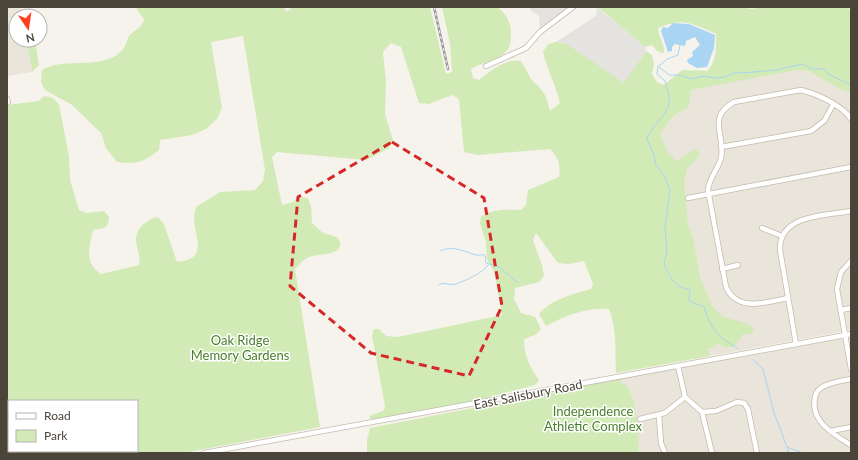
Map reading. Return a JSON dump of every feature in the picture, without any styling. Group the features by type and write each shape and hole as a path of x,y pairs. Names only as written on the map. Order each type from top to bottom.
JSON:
{"street":[{"path":"486,66 526,48 540,32 573,7"},
{"path":"788,298 751,304 735,299 728,291 722,269 708,194 708,183 720,161 721,147 717,126 719,118 725,108 739,100 803,90 844,111 851,119"},
{"path":"721,147 811,131 824,121 833,105"},
{"path":"688,198 851,167"},
{"path":"796,344 780,250 782,236 788,227 800,220 851,211"},
{"path":"762,228 782,236"},
{"path":"851,261 843,268 838,281 841,310 851,369"},
{"path":"722,269 738,266"},
{"path":"841,310 851,308"},
{"name":"East Salisbury Road","path":"204,453 474,405 851,334"},
{"path":"678,366 685,397 702,412 712,453"},
{"path":"851,379 820,388 815,395 814,403 816,414 820,421 851,445"},
{"path":"640,419 665,414 685,397"},
{"path":"702,412 716,411 737,402 744,403 748,409 757,453"},
{"path":"659,416 661,443 665,453"},
{"path":"831,431 851,426"}],"highlighted area":[{"path":"392,142 484,198 502,306 469,376 371,353 290,286 298,197"}],"shaded area":[{"path":"7,7 21,7 8,8 8,48 28,48 32,72 7,76"},
{"path":"530,7 573,7 540,32 539,16 531,11"},
{"path":"597,7 645,47 646,51 624,83 567,44 556,42 596,16"},
{"path":"847,54 851,62 851,330 710,356 648,95"},
{"path":"851,337 851,453 635,453 621,379"}],"green space":[{"name":"Oak Ridge Memory Gardens","path":"137,7 283,7 286,11 290,10 291,7 430,7 446,74 452,72 450,44 442,7 498,7 506,16 511,29 508,49 498,58 471,69 473,78 479,80 504,63 521,61 531,79 541,89 546,97 550,111 560,103 543,52 548,44 556,42 567,44 624,82 646,51 652,55 654,64 652,74 657,82 664,85 682,70 707,71 713,63 716,34 694,24 681,22 667,25 658,28 664,53 658,52 652,45 645,47 598,7 737,7 752,9 759,7 848,7 851,12 851,92 844,91 809,71 796,70 691,90 689,105 687,108 674,116 660,133 667,152 676,161 696,149 699,153 687,169 684,182 688,225 693,238 700,277 712,306 723,317 746,323 754,329 752,334 743,334 735,346 725,348 718,343 713,348 708,348 710,356 616,373 614,333 612,317 609,309 592,309 576,313 546,326 539,314 550,304 556,301 591,289 593,284 584,261 569,264 558,263 536,233 533,240 542,265 544,276 539,282 515,288 514,299 521,313 535,317 541,329 535,335 524,339 528,361 539,380 535,385 467,403 372,421 369,416 383,411 385,406 372,336 374,329 379,329 386,336 398,337 502,315 494,272 487,259 486,242 480,223 481,217 495,211 521,210 526,205 528,190 559,177 560,173 558,162 550,149 478,155 464,152 459,99 452,95 429,104 419,103 401,47 391,43 383,52 386,82 385,114 393,140 389,148 366,160 277,152 272,157 282,205 293,202 299,197 308,198 311,206 312,223 323,233 337,237 340,243 340,248 336,251 307,258 295,269 320,427 183,453 7,453 7,105 39,101 44,96 53,98 59,105 69,156 70,180 79,210 86,213 104,211 109,217 108,224 104,228 93,230 89,249 92,265 101,274 139,265 136,239 138,231 143,224 158,217 164,224 177,262 193,257 197,252 198,247 194,219 196,207 220,192 255,190 263,181 265,170 243,36 211,42 222,108 217,119 206,129 192,135 160,140 159,150 140,162 117,162 106,148 101,133 72,105 45,90 41,82 42,70 61,64 107,60 124,48 129,36 140,26 144,19 137,10"},
{"path":"28,48 36,48 39,65 32,72"},
{"name":"Independence Athletic Complex","path":"621,379 621,383 626,385 630,392 636,414 639,437 638,453 367,453 367,440 370,428"}],"water":[{"path":"673,23 689,24 715,35 714,48 707,67 697,68 688,63 687,60 693,56 692,52 700,45 695,37 686,41 685,46 675,44 672,47 672,51 668,52 661,31 663,27 668,28"}],"waterway":[{"path":"680,45 678,55 667,59 658,67 657,74 665,82 669,105 663,116 650,132 647,139 654,155 656,165 665,177 670,190 665,229 667,252 664,263 668,273 675,283 690,291 689,301 704,307 709,321 716,332 737,348"},
{"path":"658,66 669,75 680,75 691,79 704,76 715,78 725,77 736,72 742,73 776,70 803,64 811,69 824,69 828,74 851,85"},
{"path":"440,251 445,249 453,249 462,250 477,255 485,255 486,263 499,267 518,283"},
{"path":"439,285 443,283 456,284 464,281 478,274 488,265"},
{"path":"752,359 763,369 774,413 787,447 803,453"},
{"path":"787,448 789,453"}],"railway":[{"path":"434,7 448,69"}]}
